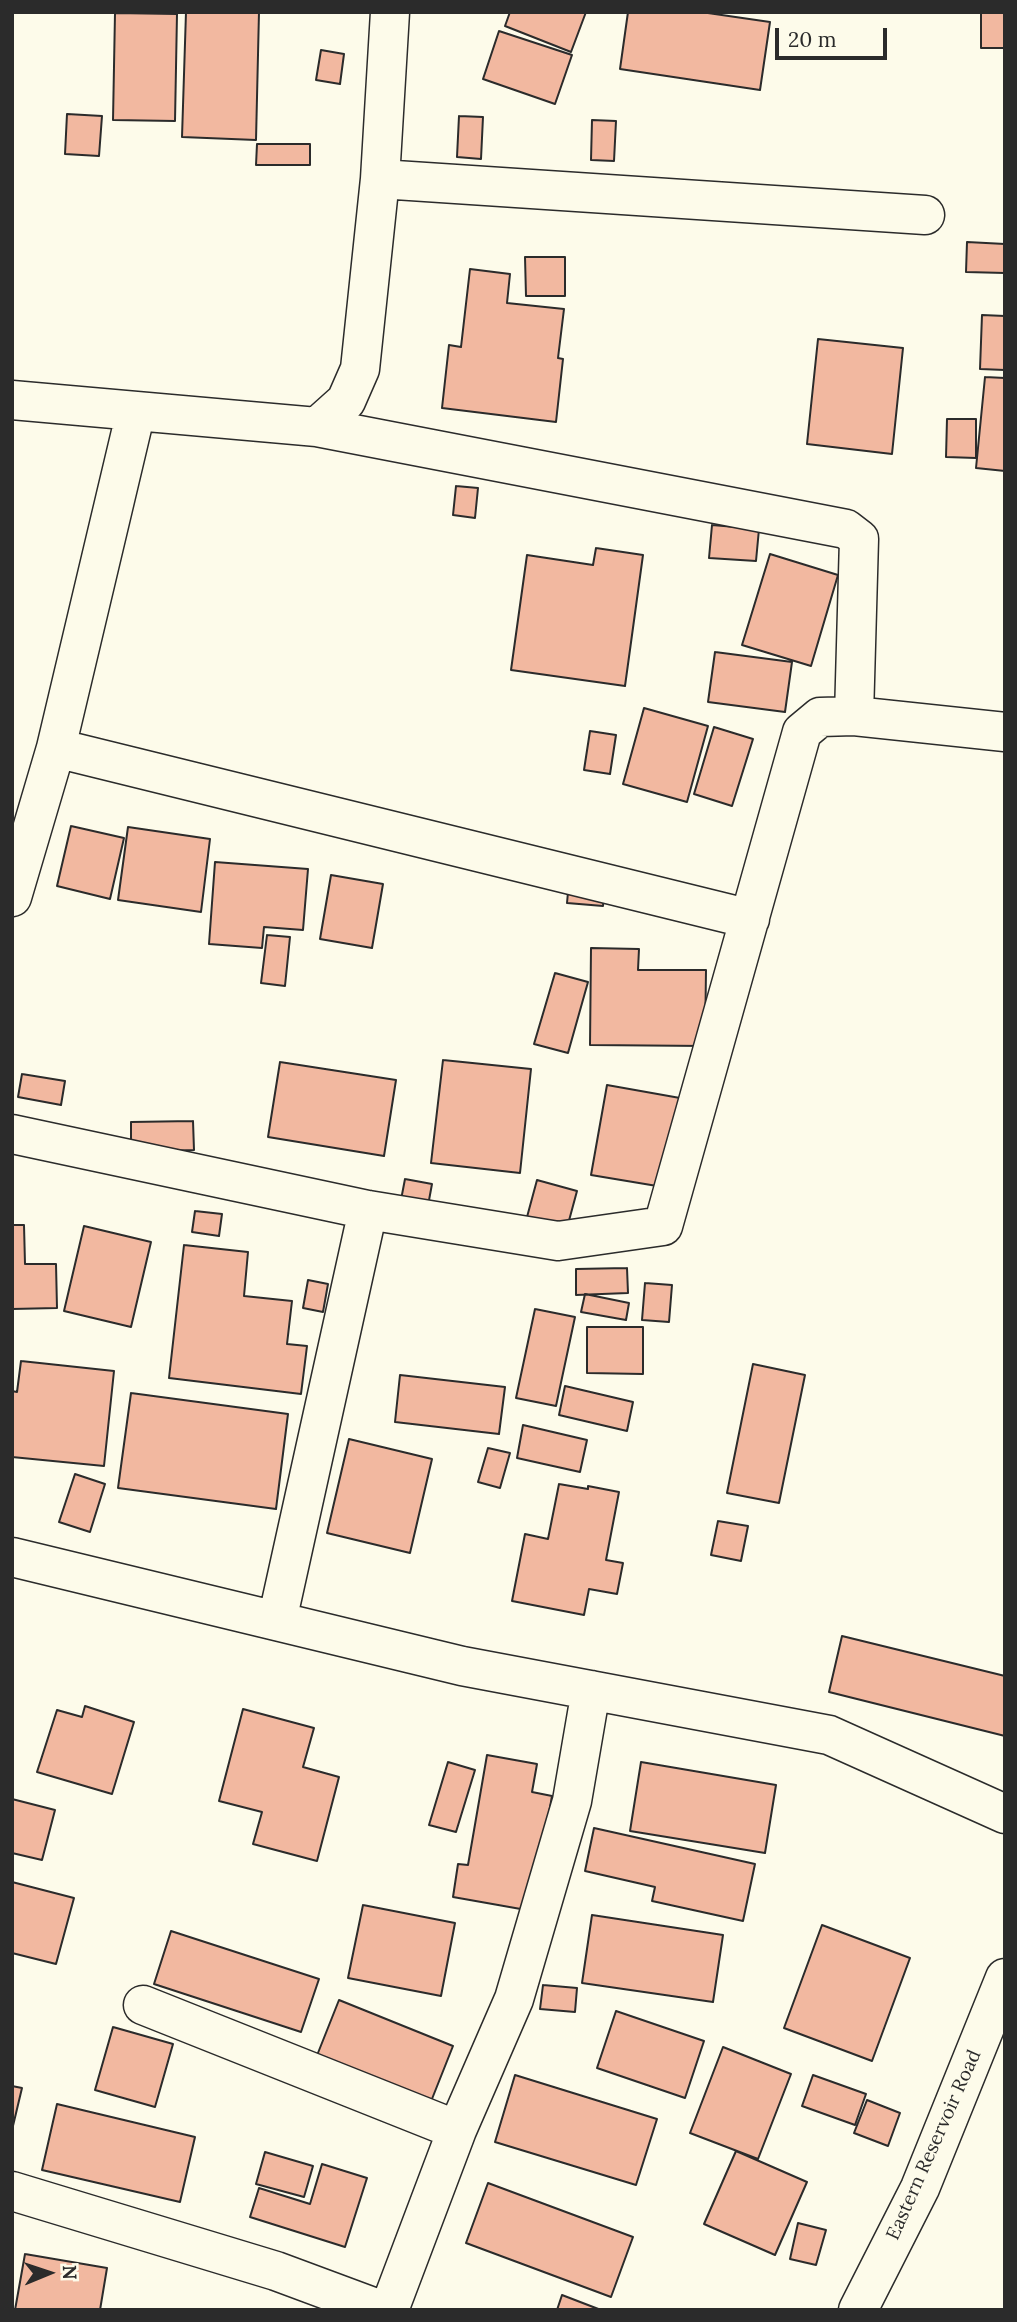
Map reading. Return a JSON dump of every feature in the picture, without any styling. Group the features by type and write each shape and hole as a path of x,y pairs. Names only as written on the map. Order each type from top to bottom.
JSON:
{"street":[{"path":"317,427 346,401 360,369 380,179 390,12"},
{"path":"380,179 926,215"},
{"path":"12,400 317,427 846,529 859,539 854,716"},
{"path":"12,897 56,748 136,411"},
{"path":"12,1134 368,1210 558,1241 663,1226 803,732 820,718 854,716 1005,732"},
{"path":"56,748 750,919"},
{"path":"276,1621 368,1210"},
{"path":"12,1557 462,1666 829,1735 1005,1814"},
{"path":"389,2310 457,2130 514,1999 572,1801 591,1690"},
{"name":"Eastern Reservoir Road","path":"858,2310 919,2188 1005,1978"},
{"path":"143,2005 457,2130"},
{"path":"12,2191 276,2270 381,2310"}],"building":[{"path":"186,12 259,12 256,140 182,137"},
{"path":"510,12 586,12 571,52 505,26"},
{"path":"628,12 701,12 770,22 760,90 620,69"},
{"path":"981,12 1005,12 1005,48 981,48"},
{"path":"115,13 177,14 175,121 113,120"},
{"path":"499,31 572,55 555,104 483,79"},
{"path":"321,50 344,54 340,84 316,80"},
{"path":"67,114 102,116 99,156 65,154"},
{"path":"459,116 483,117 481,159 457,157"},
{"path":"592,120 616,121 614,161 591,160"},
{"path":"257,144 310,144 310,165 256,165"},
{"path":"967,242 1005,244 1005,273 966,272"},
{"path":"525,257 565,257 565,296 526,296"},
{"path":"470,269 510,274 507,303 564,309 558,358 563,359 556,422 442,408 449,345 461,347"},
{"path":"982,315 1005,316 1005,370 980,369"},
{"path":"818,339 903,348 892,454 807,444"},
{"path":"985,377 1005,378 1005,471 976,468"},
{"path":"947,419 976,419 976,458 946,457"},
{"path":"456,486 478,488 475,518 453,515"},
{"path":"712,525 759,529 756,561 709,558"},
{"path":"596,548 643,555 625,686 511,670 527,555 593,565"},
{"path":"770,554 838,575 811,666 742,645"},
{"path":"715,652 792,662 785,712 708,702"},
{"path":"644,708 708,726 687,802 623,784"},
{"path":"714,727 753,739 732,806 694,794"},
{"path":"590,731 616,735 610,774 584,770"},
{"path":"71,826 124,838 110,899 57,886"},
{"path":"128,827 210,839 201,912 118,900"},
{"path":"215,862 308,869 303,930 264,927 262,948 209,944"},
{"path":"331,875 383,884 372,948 320,939"},
{"path":"569,881 605,885 603,906 567,903"},
{"path":"267,935 290,937 285,986 261,983"},
{"path":"591,948 639,949 638,970 706,970 705,1046 590,1045"},
{"path":"555,973 588,982 568,1053 534,1044"},
{"path":"443,1060 531,1069 520,1173 431,1163"},
{"path":"280,1062 396,1080 384,1156 268,1137"},
{"path":"22,1074 65,1081 61,1105 18,1097"},
{"path":"607,1085 680,1098 663,1187 591,1175"},
{"path":"193,1121 194,1150 131,1152 131,1122"},
{"path":"405,1179 432,1184 427,1211 400,1205"},
{"path":"537,1180 577,1191 567,1228 527,1217"},
{"path":"195,1211 222,1214 219,1236 192,1232"},
{"path":"12,1225 24,1225 25,1264 56,1264 57,1308 12,1309"},
{"path":"84,1226 151,1242 131,1327 64,1311"},
{"path":"184,1245 248,1252 244,1296 292,1301 287,1344 307,1346 301,1394 169,1378"},
{"path":"627,1268 628,1293 576,1295 576,1269"},
{"path":"308,1280 328,1284 323,1312 303,1308"},
{"path":"645,1283 672,1285 669,1322 642,1320"},
{"path":"585,1294 629,1303 626,1320 581,1312"},
{"path":"535,1309 575,1317 556,1406 516,1398"},
{"path":"587,1327 643,1327 643,1374 587,1373"},
{"path":"21,1361 114,1371 104,1466 12,1457 12,1391 17,1392"},
{"path":"753,1364 805,1375 779,1503 727,1493"},
{"path":"400,1375 505,1387 499,1434 395,1422"},
{"path":"565,1386 633,1402 627,1431 559,1415"},
{"path":"131,1393 288,1414 276,1509 118,1488"},
{"path":"523,1425 587,1440 580,1472 517,1458"},
{"path":"349,1439 432,1459 410,1553 327,1533"},
{"path":"488,1448 510,1453 500,1488 478,1482"},
{"path":"75,1474 105,1484 90,1532 59,1522"},
{"path":"559,1484 619,1492 606,1560 623,1563 617,1594 589,1589 584,1615 512,1601 525,1534 548,1539"},
{"path":"718,1521 748,1526 741,1561 711,1555"},
{"path":"842,1636 1005,1676 1005,1736 829,1692"},
{"path":"85,1706 134,1722 112,1794 37,1772 57,1710 82,1717"},
{"path":"243,1709 314,1728 303,1767 339,1777 317,1861 253,1844 262,1812 219,1801"},
{"path":"487,1755 537,1764 532,1792 552,1796 532,1911 453,1897 458,1864 468,1865"},
{"path":"448,1762 475,1770 456,1832 429,1825"},
{"path":"641,1762 776,1785 765,1853 630,1831"},
{"path":"12,1799 55,1810 42,1860 12,1853"},
{"path":"594,1828 755,1864 743,1921 652,1901 655,1887 585,1871"},
{"path":"12,1882 74,1898 56,1964 12,1953"},
{"path":"363,1905 455,1923 441,1996 348,1978"},
{"path":"592,1915 723,1935 713,2002 582,1983"},
{"path":"822,1925 910,1958 872,2061 784,2028"},
{"path":"171,1931 319,1979 301,2032 154,1984"},
{"path":"543,1985 577,1988 575,2012 540,2009"},
{"path":"339,2000 453,2046 428,2109 314,2063"},
{"path":"616,2011 704,2041 685,2098 597,2068"},
{"path":"113,2027 173,2044 155,2107 95,2090"},
{"path":"723,2047 791,2074 758,2159 690,2133"},
{"path":"515,2075 657,2119 636,2185 495,2142"},
{"path":"813,2075 866,2094 855,2125 802,2106"},
{"path":"12,2086 22,2088 12,2130"},
{"path":"867,2100 900,2113 888,2146 854,2133"},
{"path":"57,2104 195,2137 180,2202 42,2170"},
{"path":"736,2151 807,2182 775,2255 704,2224"},
{"path":"265,2152 313,2166 304,2197 256,2184"},
{"path":"322,2164 367,2178 345,2247 250,2217 259,2188 310,2204"},
{"path":"488,2183 633,2237 611,2297 466,2243"},
{"path":"798,2223 826,2230 816,2265 790,2259"},
{"path":"25,2254 107,2268 100,2310 15,2310"},
{"path":"562,2295 601,2310 557,2310"}]}
